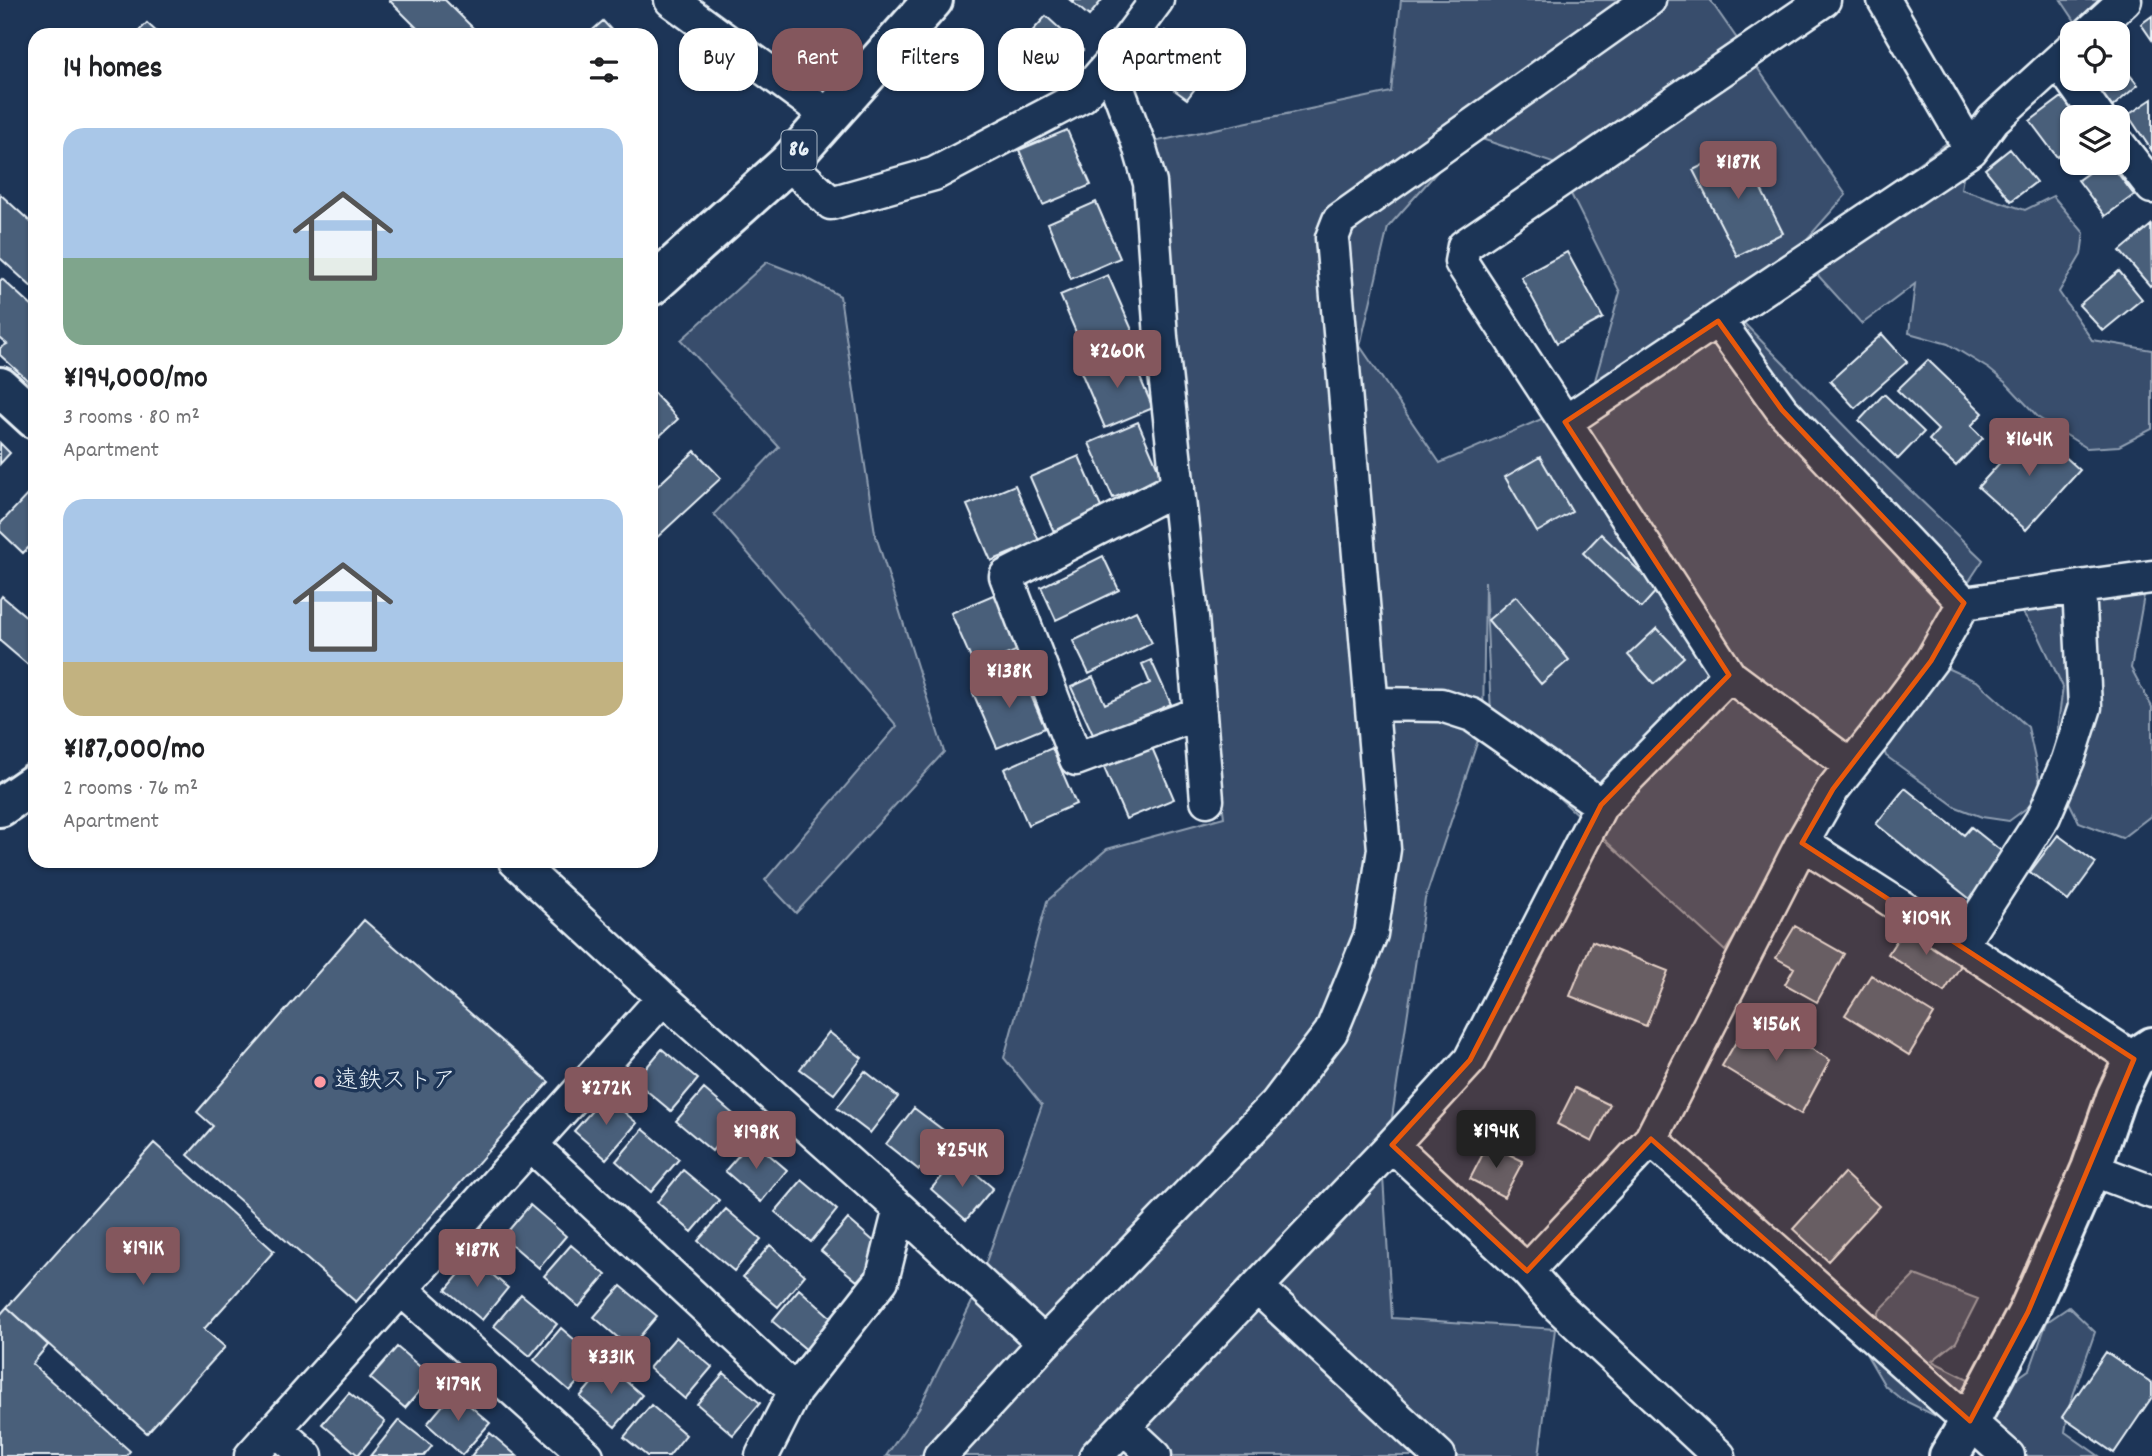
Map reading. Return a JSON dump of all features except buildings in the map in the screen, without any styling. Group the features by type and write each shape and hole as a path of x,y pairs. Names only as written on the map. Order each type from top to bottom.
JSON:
{"street":[{"path":"671,0 828,116"},
{"name":"86","path":"658,280 788,163 933,0"},
{"path":"1136,28 1157,0"},
{"path":"940,1456 1044,1343 1276,1104 1331,1032 1371,934 1384,849 1332,238 1339,219 1649,0"},
{"path":"1824,0 1464,246 1461,262 1729,675 1851,765"},
{"path":"1884,0 1971,150"},
{"path":"2101,21 2125,0"},
{"path":"1565,422 1971,150 1993,120 2060,60"},
{"path":"788,163 831,203 934,174 1082,96 1098,78"},
{"path":"1119,91 1150,183 1161,337 1192,617 1207,800"},
{"path":"2130,159 2152,187"},
{"path":"1717,321 1782,410 1964,603"},
{"path":"0,387 28,413"},
{"path":"1178,487 1006,576 1076,759 1200,713"},
{"path":"1964,603 2152,577"},
{"path":"1961,945 2044,816 2068,760 2085,707 2080,587"},
{"path":"1527,1271 1651,1139 1802,843 1833,789 1931,662 1964,603"},
{"path":"1096,1456 1471,1060 1601,806 1729,675"},
{"path":"1372,704 1441,705 1472,715 1601,806"},
{"path":"0,807 28,788"},
{"path":"1802,843 1961,945 2143,1053 2116,1097 2091,1168 2028,1312 1949,1456"},
{"path":"523,868 1044,1343"},
{"path":"251,1456 663,998"},
{"path":"1651,1139 2008,1456"},
{"path":"1392,1144 1527,1271 1557,1305 1719,1456"},
{"path":"531,1145 795,1391"},
{"path":"2091,1168 2152,1192"},
{"path":"762,1456 795,1391 883,1280 900,1209"},
{"path":"1257,1287 1439,1456"},
{"path":"401,1290 587,1456"},
{"path":"1125,1428 1155,1456"},
{"path":"276,1429 306,1456"}],"highlighted area":[{"path":"1718,321 1782,410 1964,603 1931,661 1833,789 1802,843 2134,1059 2028,1312 1970,1421 1651,1139 1527,1271 1392,1145 1470,1060 1601,805 1729,675 1565,422"}],"shaded area":[{"path":"1401,0 1710,0 1846,195 1798,249 1972,125 1961,189 2025,210 2053,196 2084,233 2081,255 2059,292 2092,340 2152,350 2152,429 2119,446 2087,448 2039,418 1989,369 1948,344 1909,333 1915,284 1862,324 1796,251 1738,317 1859,441 1983,560 1725,951 1492,736 1485,581 1483,725 1425,899 1383,1177 1392,1318 1555,1329 1539,1456 886,1456 919,1408 971,1304 1042,1105 1004,1058 1047,901 1107,849 1224,817 1139,145 1391,92","holes":["1470,135 1556,164 1620,292 1590,398 1440,463 1360,346 1388,227"]},
{"path":"2061,0 2105,0 2080,21 2075,21"},
{"path":"767,262 803,276 840,296 875,533 944,752 796,913 765,880 897,726 714,514 779,447 681,340"},
{"path":"2150,562 2131,668 2152,707 2152,815 2122,838 2079,822 2052,768 2063,687 2038,634 2004,587 2058,575"},
{"path":"1931,661 1978,682 2028,727 2043,796 2009,821 1982,817 1956,807 1886,756 1878,732"},
{"path":"1915,1275 1978,1299 1956,1342 1932,1361 1996,1393 2030,1369 2047,1322 2069,1307 2095,1332 2069,1407 2065,1432 2099,1456 1981,1456 1940,1418 1901,1399 1885,1386 1865,1352 1880,1310"}],"place":[{"name":"遠鉄ストア","path":"320,1082"}]}
